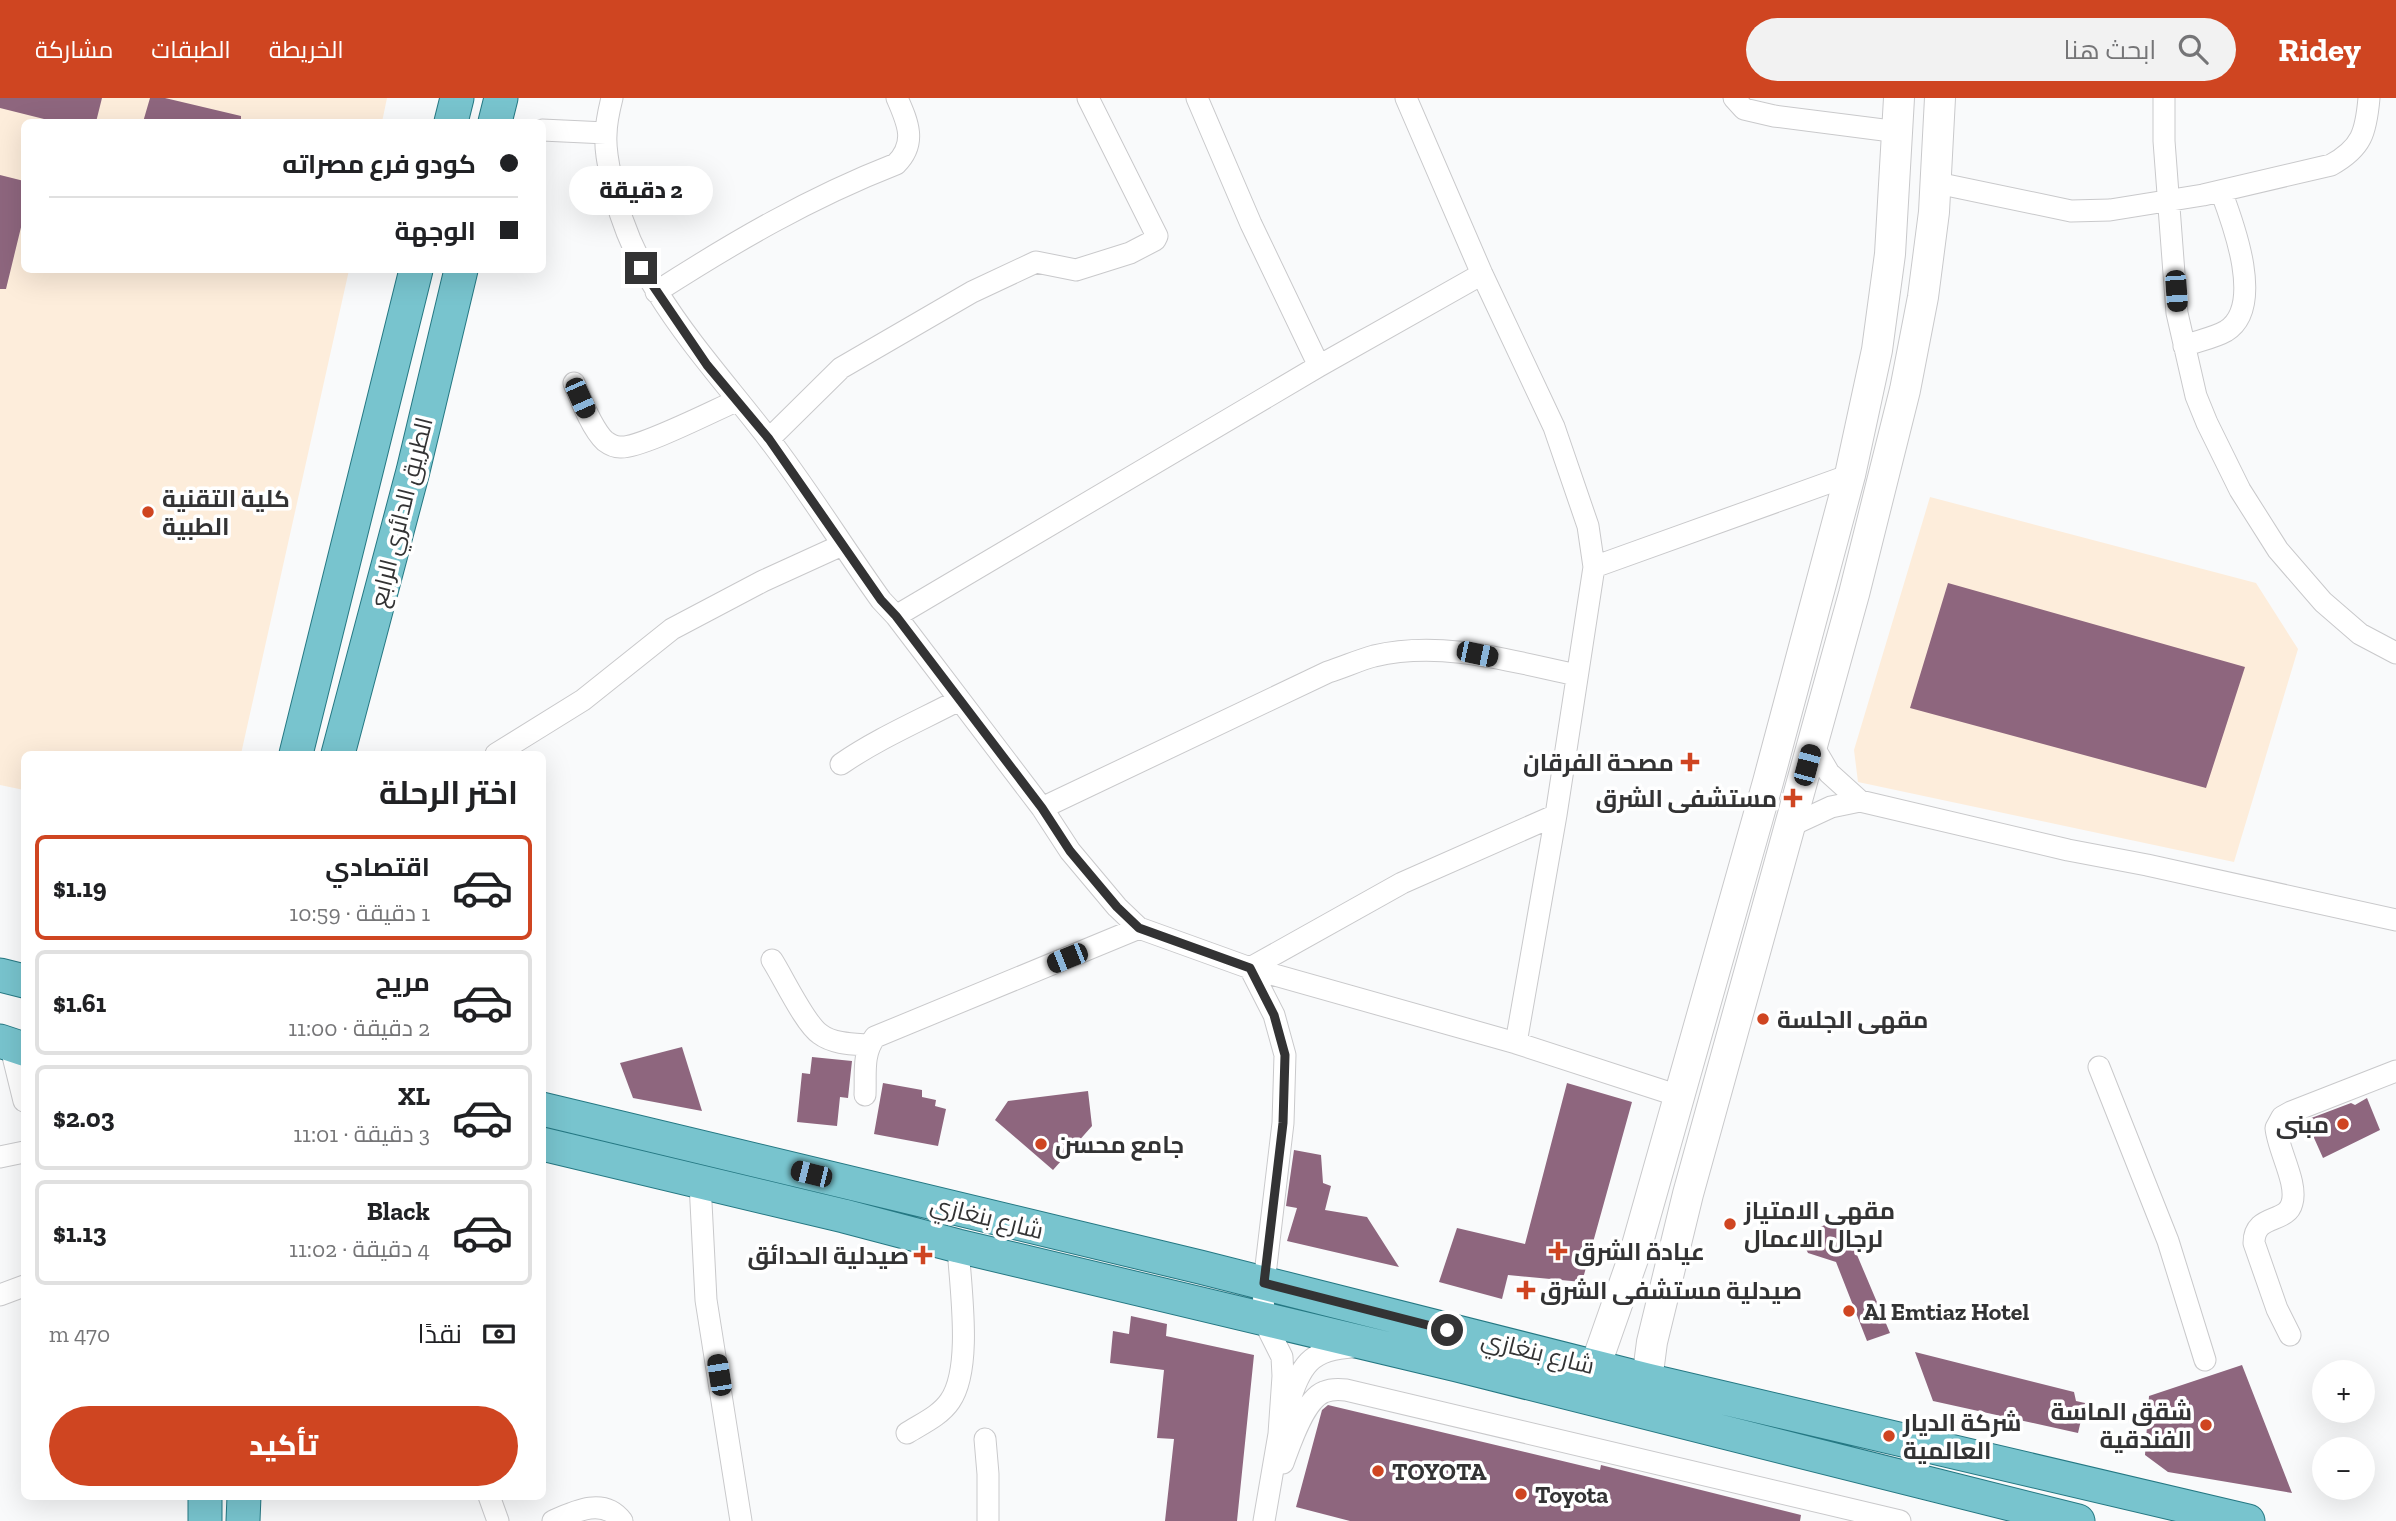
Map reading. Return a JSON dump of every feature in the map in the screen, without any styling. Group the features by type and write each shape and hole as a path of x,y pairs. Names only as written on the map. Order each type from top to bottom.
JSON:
{"main road":[{"path":"453,119 457,98"},
{"path":"496,119 501,98"},
{"path":"1595,1367 1623,1286 1679,1096 1850,475 1877,350 1890,254 1899,98"},
{"path":"1647,1380 1652,1342 1701,1143 1879,498 1905,390 1923,297 1937,183 1940,98"},
{"name":"الطريق الدائري الرابع","path":"297,751 415,273"},
{"name":"الطريق الدائري الرابع","path":"339,751 413,471 460,273"},
{"path":"0,975 21,980"},
{"name":"شارع بنغازي","path":"546,1110 1264,1283 1647,1380 2248,1521"},
{"name":"شارع بنغازي","path":"546,1145 2078,1521"},
{"path":"1623,1286 1663,1296"},
{"path":"205,1500 205,1521"},
{"path":"243,1521 244,1500"}],"street":[{"path":"612,98 606,133 609,165 622,225 641,268 656,292 707,365 769,439 881,600 1042,808 1070,851 1117,907 1139,928 1250,968 1517,1043 1679,1096"},
{"path":"656,292 724,248 806,203 896,164 904,155 910,141 897,98"},
{"path":"769,439 841,368 972,292 1036,262 1076,270 1130,253 1155,240 1157,236 1088,98"},
{"path":"1197,98 1251,223 1319,366"},
{"path":"1406,98 1482,274 1554,426 1588,526 1594,567 1517,1043"},
{"path":"1734,98 1744,109 1774,116 1899,132"},
{"path":"2164,98 2164,141 2177,313 2196,396 2207,423 2240,490 2278,550 2323,602 2360,634 2396,653"},
{"path":"1937,183 2071,211 2109,210 2221,191 2330,165 2349,155 2365,130 2369,98"},
{"path":"546,130 606,133"},
{"path":"2184,346 2227,331 2237,319 2245,300 2237,233 2221,191"},
{"path":"896,616 1319,366 1482,274"},
{"path":"574,383 604,440 622,448 669,431 736,401"},
{"path":"1594,567 1850,475"},
{"path":"501,751 583,700 672,629 763,581 842,545"},
{"path":"1042,808 1328,672 1374,656 1437,649 1477,654 1577,675"},
{"path":"841,764 865,747 958,700"},
{"path":"1812,744 1829,772 1860,802"},
{"path":"1790,826 1832,807 1860,802 2068,850 2396,920"},
{"path":"1250,968 1402,883 1556,815"},
{"path":"865,1095 868,1045 875,1037 1139,928"},
{"path":"772,960 810,1024 821,1035 836,1041 868,1045"},
{"path":"1250,968 1274,1015 1285,1055 1283,1123 1264,1283 1263,1319 1282,1357 1279,1434 1265,1518"},
{"path":"11,1045 21,1088"},
{"path":"2099,1067 2168,1241 2205,1360"},
{"path":"2290,1335 2277,1309 2254,1243 2254,1235 2259,1226 2288,1211 2294,1199 2276,1128 2282,1116 2396,1072"},
{"path":"0,1157 21,1153"},
{"path":"701,1183 706,1300 741,1521"},
{"path":"907,1433 938,1414 950,1402 957,1387 963,1335 958,1246"},
{"path":"0,1295 21,1287"},
{"path":"1279,1434 1295,1384 1306,1363 1321,1352 1336,1348 1373,1346"},
{"path":"1265,1518 1291,1441 1304,1414 1315,1397 1334,1389 1900,1521"},
{"path":"985,1439 988,1521"},
{"path":"490,1500 498,1521"},
{"path":"553,1521 592,1507 618,1516 622,1521"}],"shaded area":[{"name":"كلية التقنية الطبية","path":"0,98 387,98 383,119 21,119 21,273 348,273 242,751 21,751 21,789 0,785"},
{"path":"1930,497 2256,583 2298,649 2234,862 1858,782 1854,750"}],"building":[{"path":"0,98 102,98 97,119 44,119 0,108"},
{"path":"150,98 165,98 241,116 241,119 144,119"},
{"path":"0,175 21,180 21,227 6,289 0,289"},
{"path":"1948,583 2245,667 2206,788 1910,708"},
{"path":"682,1047 702,1111 633,1098 620,1063"},
{"path":"812,1057 852,1061 848,1098 840,1097 837,1126 797,1122 802,1073 810,1074"},
{"path":"883,1083 922,1090 922,1097 936,1100 935,1106 946,1109 938,1146 874,1134"},
{"path":"1567,1083 1632,1102 1582,1282 1508,1275 1502,1299 1439,1282 1457,1228 1525,1244"},
{"path":"1088,1091 1092,1126 1053,1170 995,1120 1008,1101"},
{"name":"مبنى","path":"2367,1098 2380,1130 2323,1158 2306,1120 2351,1103 2355,1105"},
{"path":"1294,1150 1321,1155 1323,1183 1331,1186 1325,1210 1367,1217 1399,1267 1287,1241 1297,1208 1286,1206"},
{"path":"1841,1217 1890,1333 1867,1341 1836,1262 1808,1253 1800,1237"},
{"path":"1131,1316 1167,1324 1166,1336 1254,1355 1237,1521 1165,1521 1174,1439 1157,1438 1164,1370 1110,1363 1113,1331 1129,1334"},
{"path":"1915,1352 2074,1392 2076,1401 2085,1403 2078,1433 1933,1401"},
{"name":"شقق الماسة الفندقية","path":"2242,1365 2292,1493 2168,1472 2145,1455 2149,1396"},
{"path":"1328,1405 1600,1470 1601,1465 1801,1515 1800,1521 1350,1521 1296,1507 1322,1410"}],"place":[{"name":"كلية التقنية الطبية","path":"148,512"},
{"name":"مصحة الفرقان","path":"1690,762"},
{"name":"مستشفى الشرق","path":"1793,798"},
{"name":"مقهى الجلسة","path":"1763,1019"},
{"name":"مبنى","path":"2343,1124"},
{"name":"جامع محسن","path":"1041,1144"},
{"name":"مقهى الامتياز لرجال الاعمال","path":"1730,1224"},
{"name":"عيادة الشرق","path":"1558,1251"},
{"name":"صيدلية الحدائق","path":"923,1255"},
{"name":"صيدلية مستشفى الشرق","path":"1526,1290"},
{"name":"Al Emtiaz Hotel","path":"1849,1311"},
{"name":"شقق الماسة الفندقية","path":"2206,1425"},
{"name":"شركة الديار العالمية","path":"1889,1436"},
{"name":"TOYOTA","path":"1378,1471"},
{"name":"Toyota","path":"1521,1494"}],"route":[{"path":"641,268 707,365 769,439 881,600 1042,808 1070,851 1117,907 1139,928 1250,968 1274,1015 1285,1055 1283,1123 1264,1283 1447,1330"}]}
